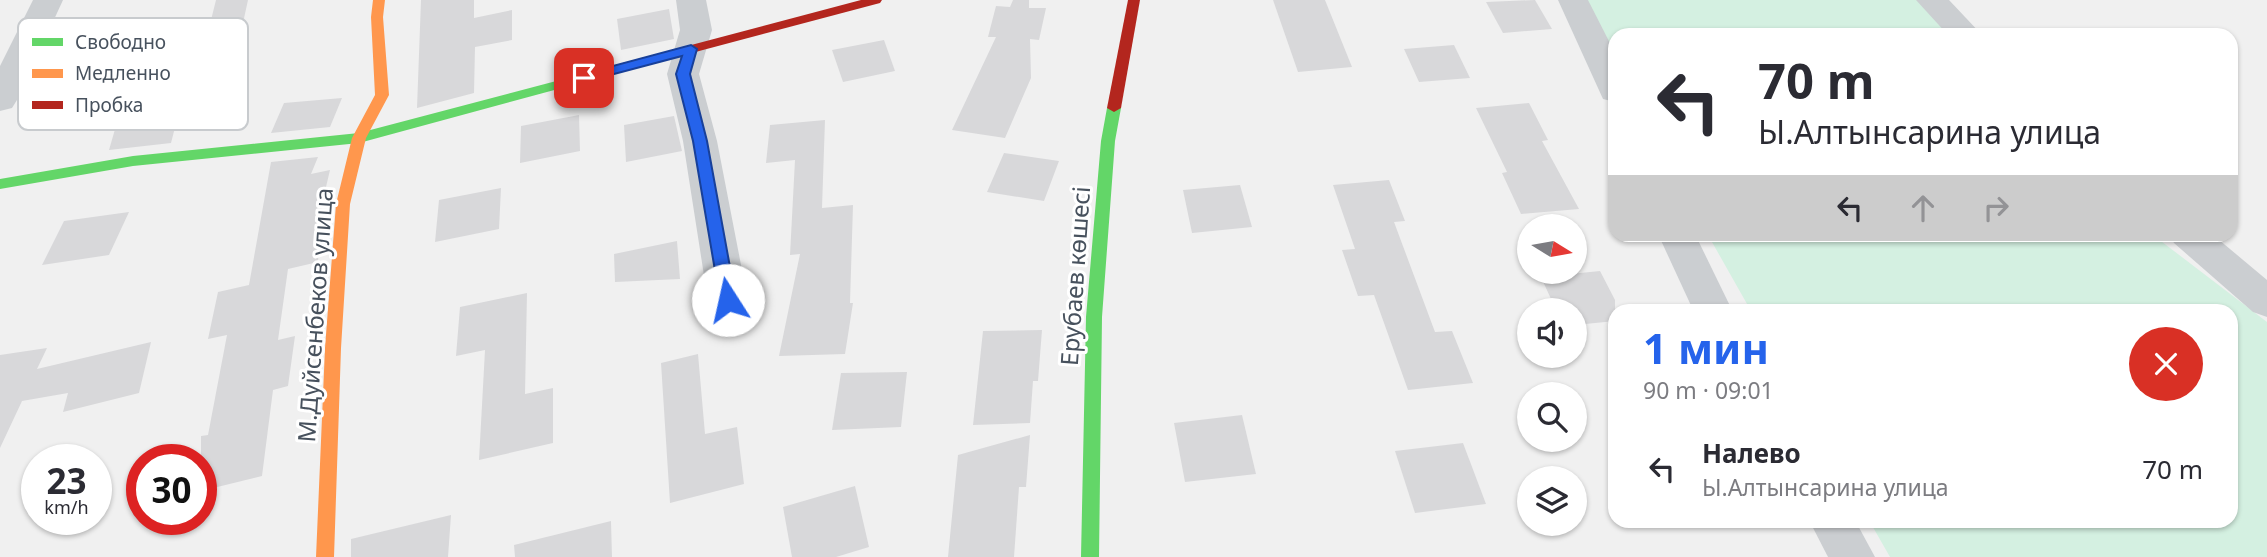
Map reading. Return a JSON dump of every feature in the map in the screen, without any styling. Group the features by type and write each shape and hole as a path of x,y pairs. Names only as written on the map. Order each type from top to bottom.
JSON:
{"street":[{"path":"39,18 48,0"},
{"name":"М.Дуйсенбеков улица","path":"325,557 333,348 343,204 359,138 382,95 377,17 379,0"},
{"path":"691,0 696,30 683,74 700,141 728,300"},
{"path":"0,184 133,162 359,138 876,0"},
{"name":"Ерубаев көшесі","path":"1090,557 1094,317 1108,141 1134,0"},
{"path":"1573,0 1608,71"},
{"path":"1931,0 1959,28"},
{"path":"0,100 18,62"},
{"path":"1680,242 1710,304"},
{"path":"2196,242 2267,302"},
{"path":"1835,528 1852,557"}],"green space":[{"path":"1575,0 1921,0 1948,28 1608,28 1608,59"},
{"path":"1712,242 2162,242 2267,322 2267,557 1890,557 1873,528 2238,528 2238,304 1747,304"}],"building":[{"path":"216,0 248,0 244,18 212,18"},
{"path":"421,0 474,0 474,18 512,10 512,40 475,47 474,93 417,108"},
{"path":"1013,0 1029,0 1029,8 1046,8 1039,40 1030,39 1031,78 1005,138 952,130 996,37 988,37 996,6 1010,7"},
{"path":"1273,0 1325,0 1352,67 1298,72"},
{"path":"1535,0 1552,29 1503,33 1486,2"},
{"path":"669,9 674,39 621,50 617,19"},
{"path":"884,40 895,71 843,82 832,50"},
{"path":"1454,45 1470,78 1419,82 1404,49"},
{"path":"342,98 330,127 271,133 284,103"},
{"path":"1529,103 1548,140 1542,141 1579,209 1521,214 1502,173 1507,172 1476,108"},
{"path":"579,115 580,151 520,163 521,126"},
{"path":"674,116 682,151 626,162 624,125"},
{"path":"825,120 822,208 853,205 850,303 853,303 845,354 779,356 800,254 790,255 795,160 766,163 770,125"},
{"path":"115,130 174,130 171,143 109,150"},
{"path":"1004,153 1059,161 1044,201 987,192"},
{"path":"318,157 311,174 330,170 322,204 318,262 288,269 278,340 295,336 288,386 273,390 262,476 217,487 217,444 201,444 201,436 208,435 227,335 208,339 218,292 249,285 271,162"},
{"path":"1389,180 1405,221 1394,222 1435,332 1452,331 1473,383 1408,390 1374,295 1358,296 1342,250 1355,249 1333,185"},
{"path":"1240,185 1252,227 1192,233 1183,190"},
{"path":"501,188 499,229 435,242 439,200"},
{"path":"129,212 109,255 42,265 64,221"},
{"path":"677,241 680,279 615,282 614,254"},
{"path":"1600,271 1615,304 1608,304 1608,322 1587,324 1587,298 1551,298 1544,284 1587,284 1587,272"},
{"path":"527,293 525,394 553,388 553,443 479,460 485,350 456,356 460,307"},
{"path":"1042,330 1038,381 1033,381 1030,423 973,425 983,331"},
{"path":"151,342 139,393 63,412 68,393 22,401 0,448 0,355 47,348 37,369"},
{"path":"698,354 705,434 737,427 744,484 670,503 661,363"},
{"path":"907,372 901,427 832,430 841,373"},
{"path":"1242,415 1256,474 1185,482 1174,423"},
{"path":"1030,435 1026,487 1019,487 1014,557 948,557 958,455"},
{"path":"1463,443 1486,504 1415,513 1395,451"},
{"path":"855,486 869,547 836,557 792,557 783,507"},
{"path":"451,515 448,557 351,557 351,539"},
{"path":"611,521 612,557 515,557 514,545"}],"traffic: fast":[{"path":"0,184 133,161 359,138 579,79"},
{"path":"1090,557 1094,317 1108,141 1114,108"}],"traffic: slow":[{"path":"325,557 333,348 343,204 359,138 382,95 377,17 379,0"}],"traffic: jam":[{"path":"579,79 876,0"},
{"path":"1114,108 1134,0"}],"route":[{"path":"584,78 691,49 683,74 700,141 728,300"}]}
